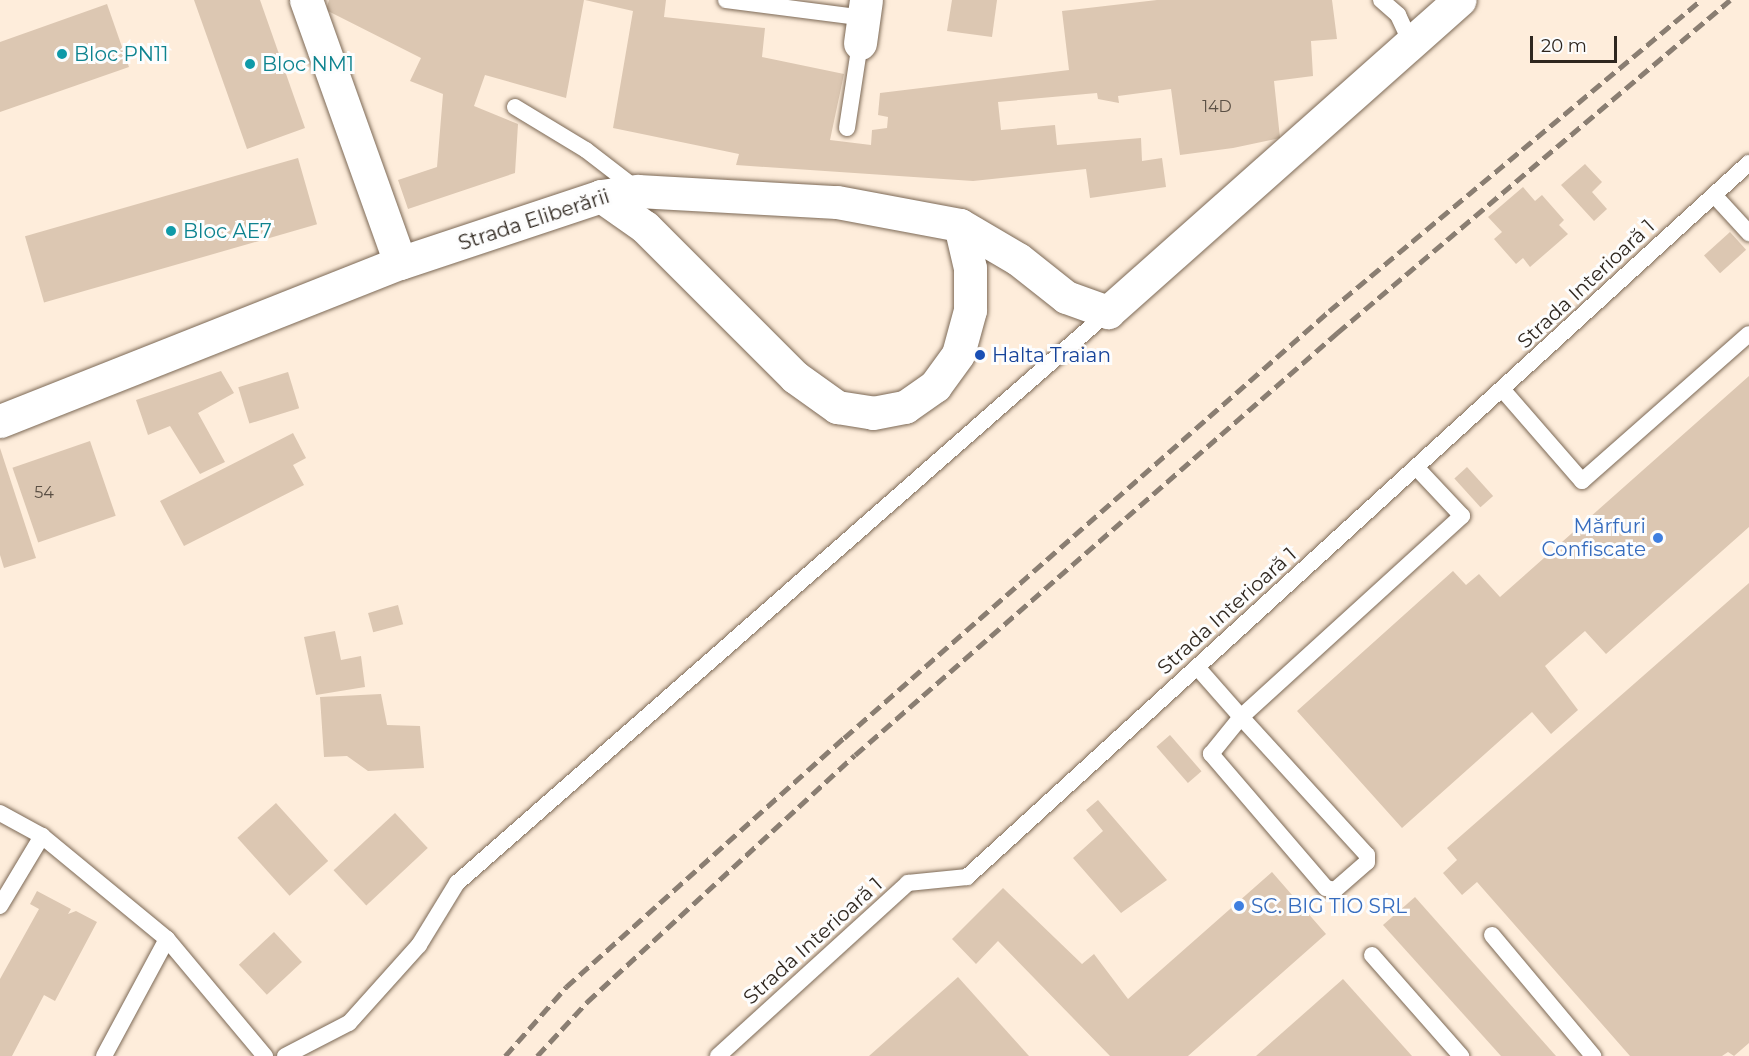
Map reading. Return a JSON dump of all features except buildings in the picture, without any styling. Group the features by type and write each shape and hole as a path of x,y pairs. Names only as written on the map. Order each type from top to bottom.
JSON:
{"street":[{"path":"306,0 400,263"},
{"path":"1108,312 1459,0"},
{"name":"Strada Eliberării","path":"0,421 400,263 601,196 638,191 837,202 960,225 1018,259 1066,297 1108,312"},
{"path":"601,196 645,227 795,377 837,407 873,413 904,407 928,392 958,354 970,310 970,268 960,225"}],"lane":[{"path":"726,0 863,20 848,128"},
{"path":"1381,0 1398,15 1411,43"},
{"path":"515,107 586,150 638,191"},
{"name":"Strada Interioară 1","path":"717,1056 908,883 967,876 1749,163"},
{"path":"1714,195 1749,233"},
{"path":"285,1056 349,1023 419,945 457,883 1108,312"},
{"path":"1502,389 1582,481 1749,334"},
{"path":"1197,667 1241,717 1367,855 1367,862 1335,891 1326,888 1212,758 1241,717 1462,516 1416,467"},
{"path":"0,813 42,836 167,939 265,1056"},
{"path":"0,906 42,836"},
{"path":"1492,935 1593,1056"},
{"path":"104,1056 167,939"},
{"path":"1372,955 1461,1056"}],"railway":[{"path":"505,1056 566,987 844,738 1329,311 1701,0"},
{"path":"537,1056 587,1002 855,755 1337,333 1730,0"}],"place":[{"name":"Bloc PN11","path":"62,54"},
{"name":"Bloc NM1","path":"250,64"},
{"name":"Bloc AE7","path":"171,231"},
{"name":"Halta Traian","path":"980,355"},
{"name":"Mărfuri Confiscate","path":"1658,538"},
{"name":"SC. BIG TIO SRL","path":"1239,906"}]}
